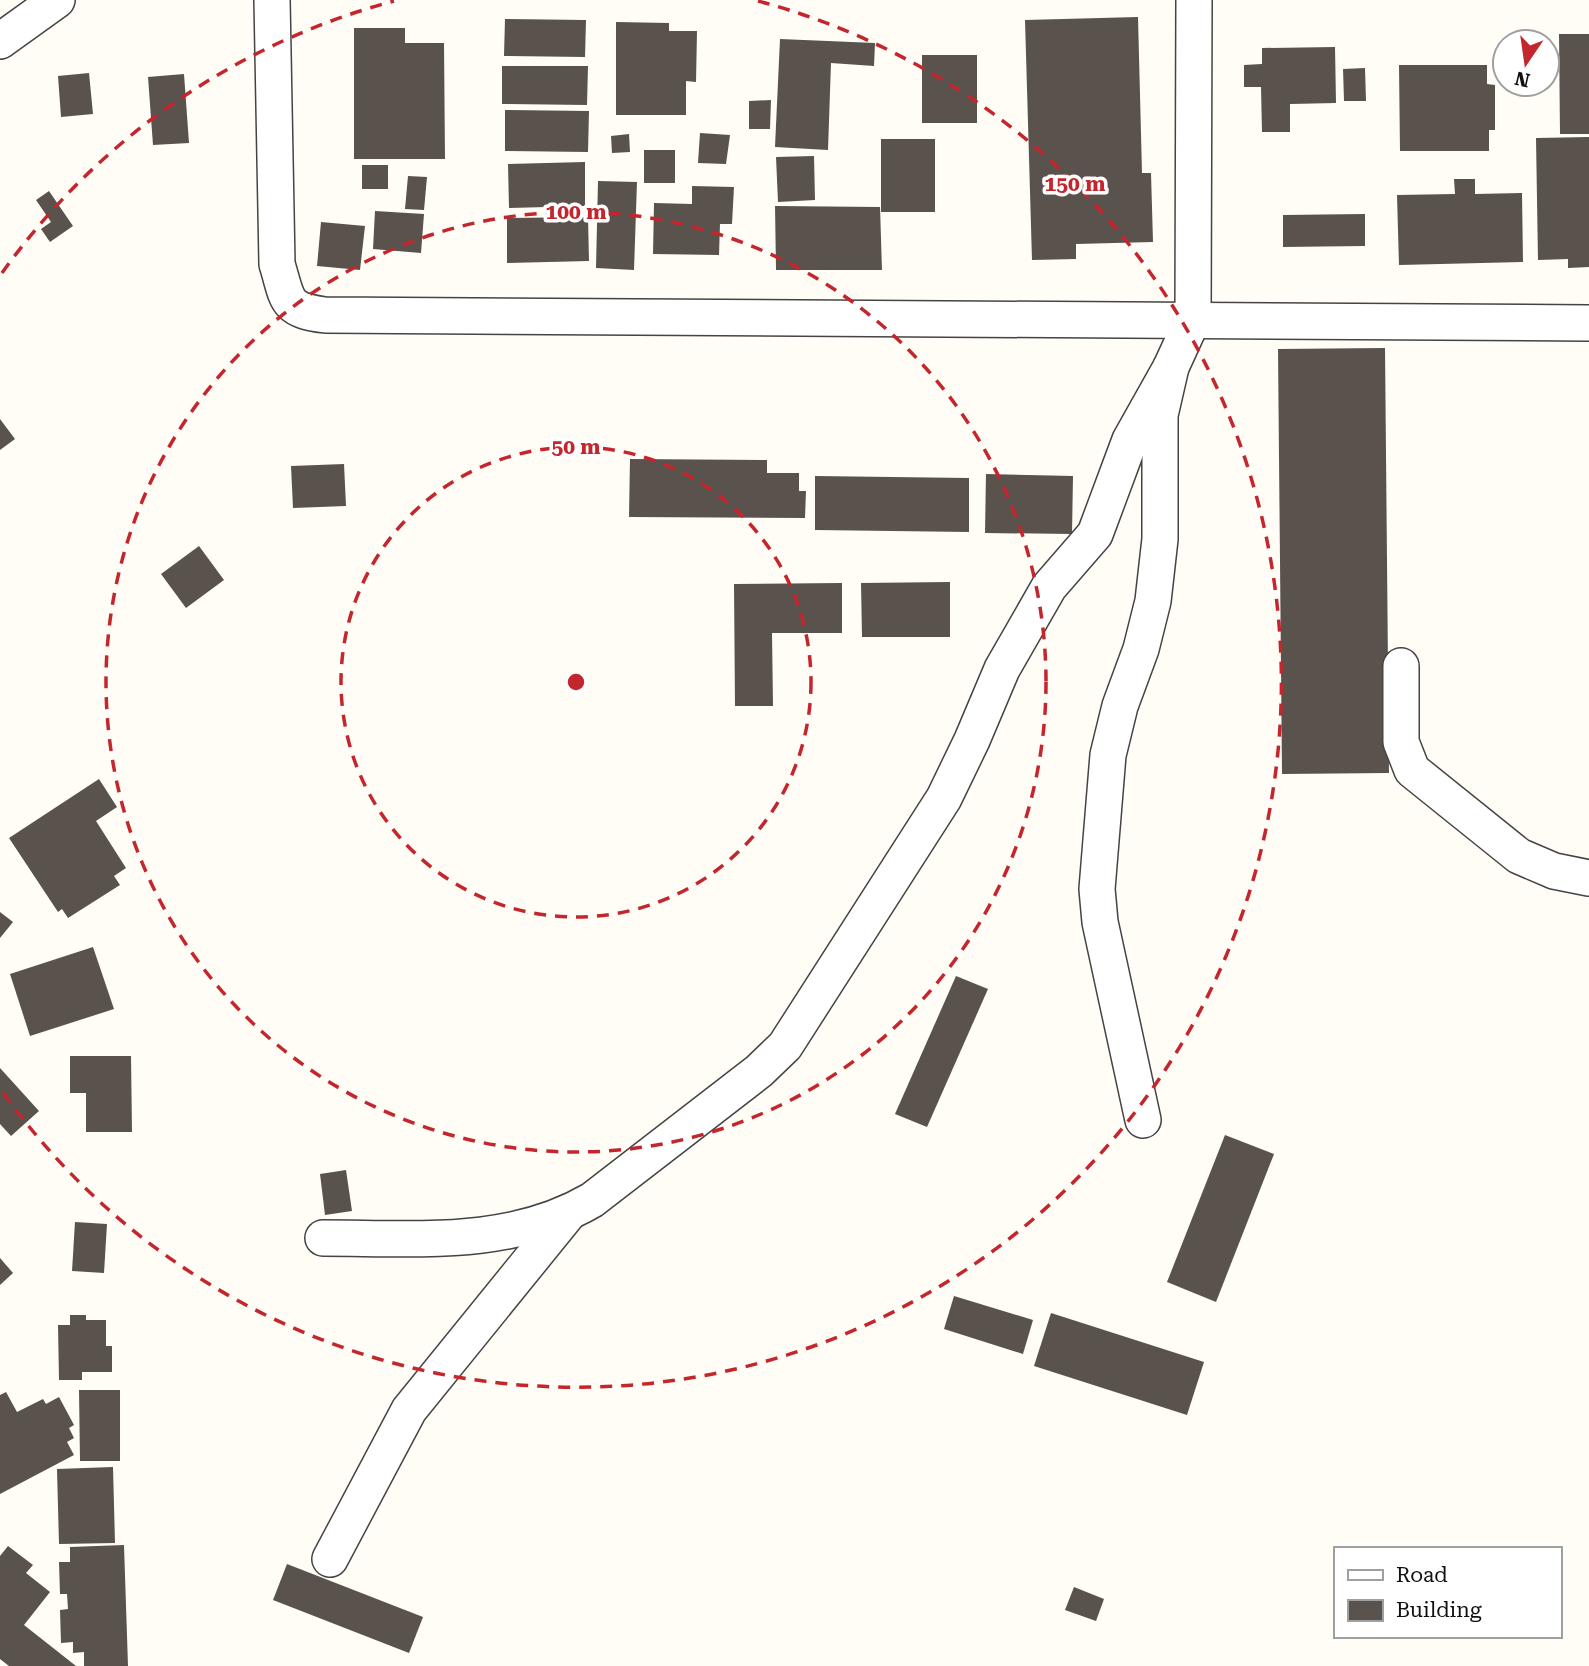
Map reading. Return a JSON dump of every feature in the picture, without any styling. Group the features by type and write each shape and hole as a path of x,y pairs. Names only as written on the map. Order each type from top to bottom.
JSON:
{"street":[{"path":"0,41 57,0"},
{"path":"272,0 277,264 289,303 303,313 325,316 1589,323"},
{"path":"323,1238 469,1238 522,1228 566,1215 592,1200 749,1080 785,1046 944,798 1002,669 1049,587 1095,534 1130,439 1171,367 1193,319 1194,0"},
{"path":"1143,1120 1100,922 1097,889 1108,755 1120,706 1141,649 1153,601 1160,539 1160,415 1171,367"},
{"path":"1401,666 1401,742 1412,770 1519,856 1553,871 1589,878"},
{"path":"330,1559 409,1410 566,1215"}],"building":[{"path":"1138,17 1142,173 1151,173 1153,242 1076,244 1076,259 1032,260 1025,20"},
{"path":"505,19 586,20 585,57 504,56"},
{"path":"616,22 669,23 669,31 697,31 696,82 686,81 686,115 616,115"},
{"path":"354,28 405,28 405,43 444,43 445,159 354,159"},
{"path":"1561,34 1589,34 1589,134 1560,134"},
{"path":"780,39 875,43 874,66 831,63 828,150 775,147"},
{"path":"1335,47 1336,103 1290,104 1290,132 1262,132 1261,87 1244,87 1244,65 1262,64 1262,48"},
{"path":"922,55 977,55 977,123 922,123"},
{"path":"1399,65 1487,65 1487,84 1491,84 1491,98 1495,98 1495,130 1489,130 1489,151 1400,151"},
{"path":"502,66 588,66 587,105 502,104"},
{"path":"1365,68 1366,101 1344,101 1343,69"},
{"path":"89,73 93,114 61,117 58,76"},
{"path":"184,74 189,143 153,145 148,77"},
{"path":"771,100 770,129 749,129 749,101"},
{"path":"505,110 589,111 588,152 505,151"},
{"path":"700,133 730,135 726,164 698,163"},
{"path":"629,134 630,152 612,153 611,136"},
{"path":"1589,137 1589,267 1568,268 1568,259 1538,260 1536,138"},
{"path":"881,139 935,139 935,212 881,212"},
{"path":"644,150 675,150 675,183 644,183"},
{"path":"814,156 815,200 778,202 776,157"},
{"path":"585,162 585,206 509,208 508,164"},
{"path":"362,165 388,165 388,189 362,189"},
{"path":"408,176 427,177 424,210 405,209"},
{"path":"1454,179 1475,179 1475,194 1522,193 1523,262 1399,265 1397,195 1455,194"},
{"path":"598,181 637,182 634,270 596,268"},
{"path":"692,186 734,187 732,224 720,224 719,255 653,254 654,203 692,204"},
{"path":"49,191 73,226 50,242 41,229 51,222 36,200"},
{"path":"775,206 880,207 882,270 776,270"},
{"path":"375,211 424,214 421,253 373,249"},
{"path":"1365,214 1365,246 1283,247 1283,215"},
{"path":"588,217 589,261 507,263 507,218"},
{"path":"321,222 365,226 360,270 317,266"},
{"path":"1385,348 1389,773 1282,774 1278,349"},
{"path":"0,419 15,439 0,450"},
{"path":"630,459 767,460 767,473 799,473 799,491 806,491 805,518 629,517"},
{"path":"344,464 346,506 293,508 291,466"},
{"path":"986,474 1073,476 1072,534 985,533"},
{"path":"815,476 969,478 969,532 815,530"},
{"path":"199,546 224,580 186,608 161,574"},
{"path":"950,582 950,637 862,637 861,583"},
{"path":"842,583 842,633 772,633 773,706 735,706 734,584"},
{"path":"99,779 117,807 96,821 126,868 114,876 120,885 68,918 62,909 58,912 9,838"},
{"path":"0,912 13,922 0,938"},
{"path":"93,947 114,1009 30,1036 10,974"},
{"path":"956,976 988,989 927,1127 895,1114"},
{"path":"70,1056 131,1056 132,1132 86,1132 86,1093 70,1093"},
{"path":"0,1068 39,1111 11,1136 0,1124"},
{"path":"1225,1135 1274,1154 1216,1302 1167,1282"},
{"path":"346,1170 352,1211 325,1215 320,1174"},
{"path":"75,1222 107,1224 104,1273 72,1271"},
{"path":"0,1258 13,1273 0,1285"},
{"path":"954,1296 1033,1320 1023,1354 944,1329"},
{"path":"1051,1313 1204,1362 1187,1415 1034,1366"},
{"path":"70,1315 86,1315 86,1320 106,1320 106,1346 112,1346 112,1372 82,1372 82,1380 59,1380 58,1325 70,1325"},
{"path":"79,1390 120,1390 120,1461 80,1461"},
{"path":"6,1392 17,1412 43,1399 46,1404 59,1397 74,1425 69,1428 74,1438 67,1442 74,1455 0,1494 0,1395"},
{"path":"113,1467 115,1543 59,1544 57,1469"},
{"path":"124,1545 128,1666 84,1666 84,1652 73,1653 73,1642 61,1643 60,1610 68,1609 67,1594 60,1594 59,1562 70,1562 70,1547"},
{"path":"8,1546 33,1565 26,1573 50,1592 24,1625 76,1666 9,1666 0,1659 0,1556"},
{"path":"287,1564 423,1617 409,1653 273,1600"},
{"path":"1074,1587 1104,1599 1096,1621 1065,1610"}]}
